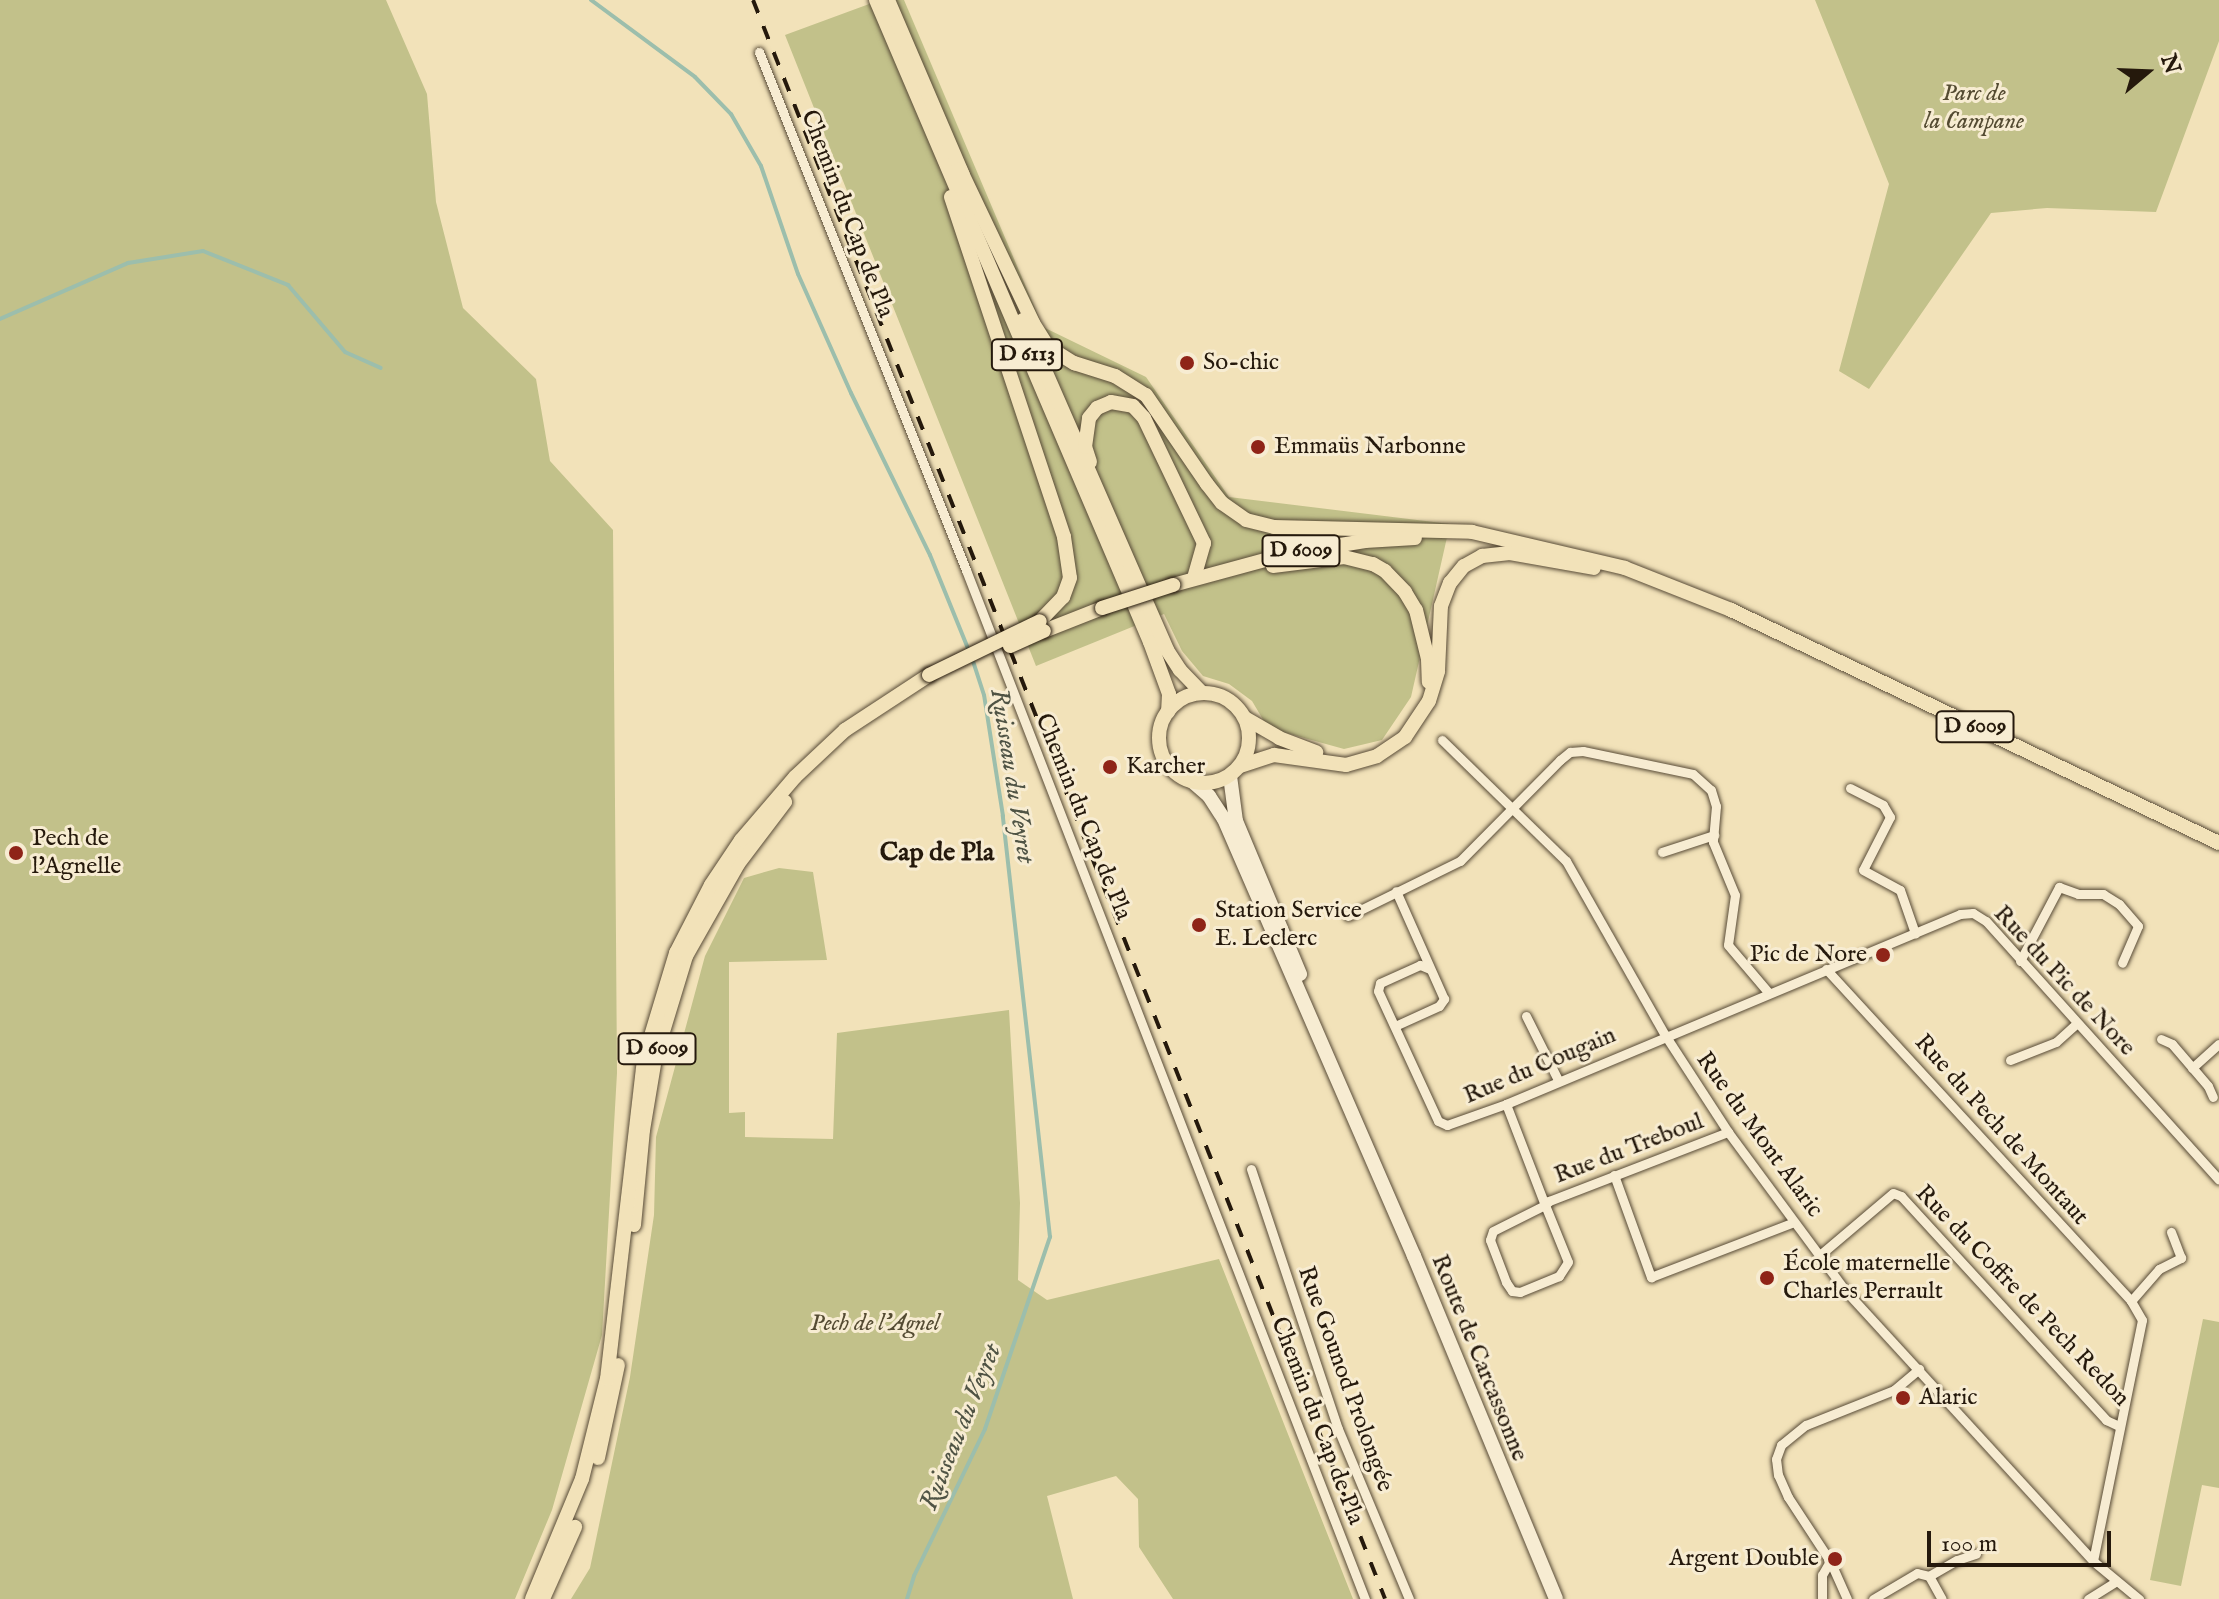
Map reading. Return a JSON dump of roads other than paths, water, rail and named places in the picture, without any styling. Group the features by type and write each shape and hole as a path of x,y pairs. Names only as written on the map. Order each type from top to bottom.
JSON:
{"main road":[{"name":"D 6113","path":"878,0 1150,642 1169,694 1168,712"},
{"name":"D 6113","path":"888,0 1135,582 1167,650 1180,670 1202,693"},
{"path":"915,91 1064,537 1070,578 1063,597 1042,626"},
{"path":"960,169 1033,323 1048,347 1074,363 1115,376 1146,395 1207,484 1235,513 1274,527 1472,532 1515,543"},
{"path":"1135,582 1085,447 1089,418 1097,408 1111,402 1133,406 1144,418 1186,504 1204,543 1194,578 1329,558 1356,558 1373,564 1396,581 1416,610 1428,659 1429,701"},
{"name":"D 6009","path":"532,1599 557,1547 582,1479 607,1379 644,1059 676,953 711,885 741,840 819,753 878,705 1042,626 1194,578 1291,553 1365,541 1434,537 1515,543 1625,568 1731,610 2219,843"},
{"path":"1359,761 1298,747 1245,718 1226,698 1202,693 1187,697 1168,712 1159,737 1160,749 1174,772 1193,782 1219,782 1235,771 1274,755 1329,765 1359,761 1389,749 1405,737 1429,701 1438,671 1441,606 1450,583 1464,566 1482,556 1510,553 1595,569 1731,610"},
{"name":"D 6009","path":"543,1599 580,1516 606,1430 623,1332 648,1101 664,1020 686,956 744,856 792,794 847,741 931,677"},
{"path":"1235,771 1249,743 1245,718"},
{"name":"Route de Carcassonne","path":"1235,771 1236,821 1362,1135 1556,1599"},
{"name":"Route de Carcassonne","path":"1193,782 1209,796 1224,819 1362,1135"}],"street":[{"name":"Chemin du Cap de Pla","path":"759,52 966,570 1365,1599"},
{"name":"Rue du Mont Alaric","path":"1442,740 1566,861 1665,1035 1728,1132 1844,1289 2093,1561 2139,1599"},
{"path":"1348,916 1460,861 1560,760 1570,752 1583,751 1693,774 1711,790 1716,806 1713,842 1735,895 1728,945 1768,992"},
{"path":"1850,788 1883,805 1890,817 1863,870 1900,890 1915,933"},
{"path":"1662,852 1714,835"},
{"path":"2020,961 2059,887 2078,894 2103,894 2119,904 2138,926 2122,963"},
{"path":"1395,1026 1439,1006 1444,999 1396,891"},
{"name":"Rue du Pic de Nore","path":"1665,1035 1915,933 1973,913 1986,921 2076,1024 2215,1167 2219,1180"},
{"name":"Rue du Cougain","path":"1430,969 1420,965 1380,983 1378,991 1438,1121 1447,1125 1506,1104 1665,1035"},
{"name":"Rue du Pech de Montaut","path":"1826,969 2131,1301 2142,1320 2119,1426"},
{"path":"1526,1016 1558,1080"},
{"path":"2010,1060 2056,1042 2076,1024"},
{"path":"2161,1039 2172,1044 2213,1097"},
{"path":"2192,1068 2219,1044"},
{"path":"1506,1104 1545,1205"},
{"name":"Rue du Treboul","path":"1545,1205 1568,1262 1566,1270 1520,1292 1512,1291 1490,1240 1493,1231 1545,1205 1614,1175 1728,1132"},
{"name":"Rue Gounod Prolongée","path":"1251,1169 1338,1429 1409,1599"},
{"path":"1614,1175 1651,1277 1794,1222"},
{"name":"Rue du Coffre de Pech Redon","path":"1821,1254 1893,1193 1901,1196 2106,1420 2119,1426"},
{"path":"2131,1301 2159,1269 2181,1258 2171,1232"},
{"path":"1847,1599 1830,1561 1778,1475 1776,1459 1781,1445 1806,1425 1894,1390 1919,1369"},
{"path":"2093,1561 2119,1426"},
{"path":"1873,1599 1917,1573 1929,1576 1957,1560 1976,1554"},
{"path":"1822,1599 1822,1575 1830,1561"},
{"path":"1929,1576 1942,1599"},
{"path":"2088,1599 2115,1582"}],"waterway":[{"name":"Ruisseau du Veyret","path":"591,0 695,77 731,114 761,166 798,274 851,393 930,555 969,651"},
{"path":"0,319 128,263 203,251 288,285 345,352 381,368"},
{"name":"Ruisseau du Veyret","path":"907,1599 914,1576 985,1429 1050,1237 1003,816 984,695 972,659"}],"railway":[{"path":"753,0 1385,1599"}],"place":[{"name":"So-chic","path":"1187,363"},
{"name":"Emmaüs Narbonne","path":"1258,447"},
{"name":"Karcher","path":"1110,767"},
{"name":"Pech de l'Agnelle","path":"16,853"},
{"name":"Station Service E. Leclerc","path":"1199,925"},
{"name":"Pic de Nore","path":"1883,955"},
{"name":"École maternelle Charles Perrault","path":"1767,1278"},
{"name":"Alaric","path":"1903,1398"},
{"name":"Argent Double","path":"1835,1559"}],"district":[{"name":"Cap de Pla","path":"937,853"}],"park label":[{"name":"Parc de la Campane","path":"1974,108"},
{"name":"Pech de l'Agnel","path":"875,1324"}]}
